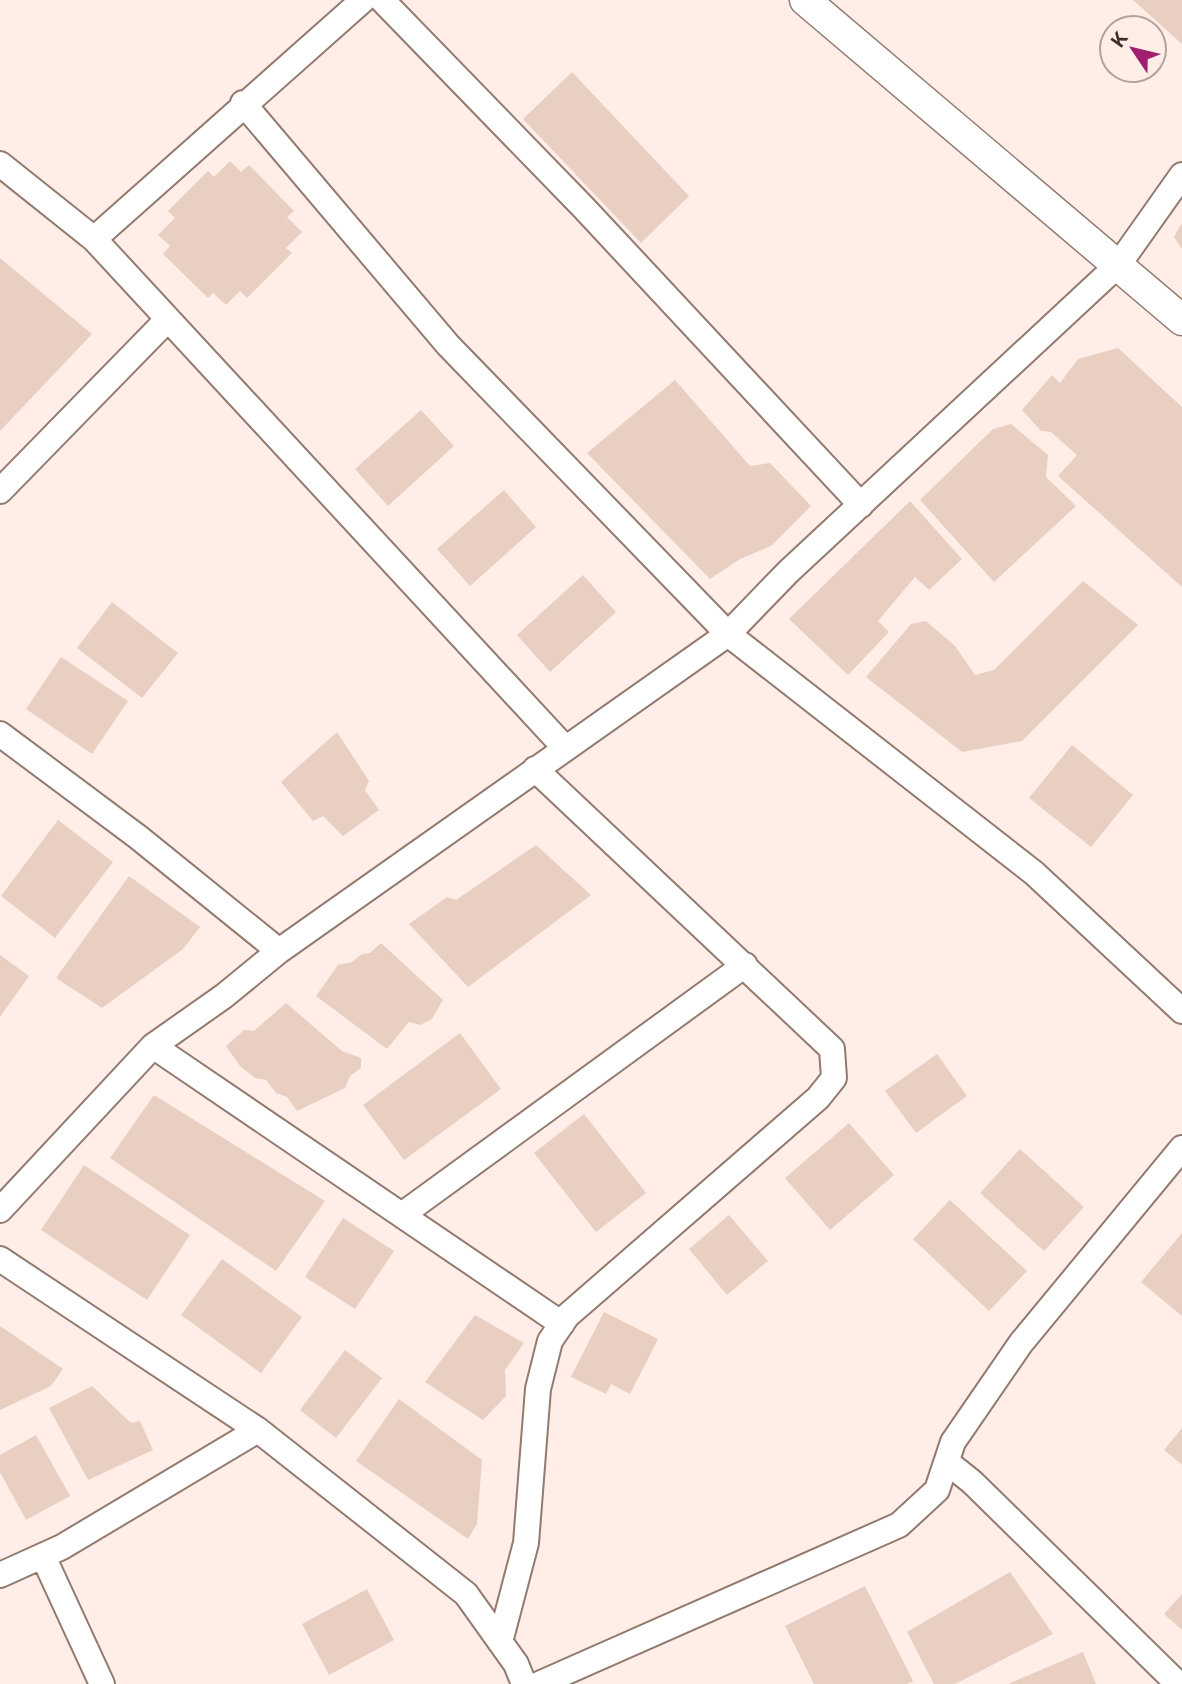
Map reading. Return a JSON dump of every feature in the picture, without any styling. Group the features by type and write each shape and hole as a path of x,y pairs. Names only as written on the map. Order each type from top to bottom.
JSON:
{"street":[{"path":"382,0 566,189 861,505"},
{"path":"805,0 1182,320"},
{"path":"94,239 354,2"},
{"path":"243,103 448,345 728,634 1034,873 1182,1012"},
{"path":"0,164 94,239 565,748"},
{"path":"0,1210 153,1045 224,996 279,951 728,634 788,572 1119,264 1182,175"},
{"path":"0,491 168,319"},
{"path":"0,734 138,837 279,951"},
{"path":"500,1642 526,1543 538,1389 550,1341 562,1324 818,1098 834,1078 832,1049 535,769"},
{"path":"403,1214 745,965"},
{"path":"153,1045 562,1324"},
{"path":"539,1684 898,1525 937,1490 953,1442 1021,1343 1182,1149"},
{"path":"0,1259 258,1430 466,1594 516,1664 524,1684"},
{"path":"0,1575 43,1556 258,1430"},
{"path":"947,1462 972,1482 1178,1684"},
{"path":"43,1556 102,1684"}],"building":[{"path":"1133,0 1182,0 1182,44 1168,31 1168,14 1149,14"},
{"path":"572,72 689,196 641,243 523,119"},
{"path":"230,161 241,172 249,165 294,211 287,217 302,232 286,248 292,253 247,298 240,291 226,305 213,293 208,298 163,254 170,246 158,235 175,218 168,211 208,171 214,177"},
{"path":"1182,223 1182,249 1174,237"},
{"path":"0,258 92,334 0,431"},
{"path":"1118,348 1182,407 1182,587 1058,476 1077,455 1051,432 1041,431 1022,410 1052,375 1060,383 1078,359"},
{"path":"675,380 750,466 770,463 811,506 771,546 740,559 710,579 587,453"},
{"path":"421,410 454,446 388,506 355,469"},
{"path":"1011,424 1048,455 1046,477 1076,506 994,582 920,500 993,429"},
{"path":"504,490 536,527 470,586 437,549"},
{"path":"910,501 962,559 929,590 915,577 878,621 889,632 848,675 789,619"},
{"path":"583,575 616,612 550,672 517,635"},
{"path":"1083,581 1138,625 1022,741 962,752 866,677 911,624 926,621 955,646 975,675 994,670"},
{"path":"112,602 178,653 142,698 77,648"},
{"path":"61,657 128,701 92,754 26,709"},
{"path":"337,732 369,781 365,790 379,810 343,836 323,816 313,821 281,782"},
{"path":"1072,745 1133,795 1091,847 1029,798"},
{"path":"58,820 113,862 55,938 1,896"},
{"path":"536,845 591,895 468,987 409,924 447,897 456,900"},
{"path":"129,876 200,927 183,949 102,1008 56,978"},
{"path":"381,943 443,1000 432,1019 420,1025 409,1022 387,1049 316,996 338,965 352,962 362,954 370,953"},
{"path":"0,955 29,976 0,1017"},
{"path":"286,1003 342,1051 361,1058 361,1068 350,1076 345,1088 297,1111 287,1097 276,1093 266,1080 255,1078 240,1066 226,1046 244,1030 254,1031"},
{"path":"460,1033 501,1089 404,1160 363,1105"},
{"path":"937,1054 967,1096 916,1133 885,1091"},
{"path":"154,1095 325,1201 276,1271 110,1158"},
{"path":"584,1114 646,1193 596,1232 534,1153"},
{"path":"849,1123 894,1175 830,1230 785,1178"},
{"path":"1020,1149 1084,1207 1044,1251 980,1193"},
{"path":"84,1165 190,1235 147,1300 41,1230"},
{"path":"950,1200 1027,1271 989,1311 913,1239"},
{"path":"729,1215 768,1261 727,1295 689,1249"},
{"path":"343,1218 394,1251 355,1309 305,1277"},
{"path":"1182,1233 1182,1316 1141,1282"},
{"path":"222,1259 302,1317 261,1373 181,1315"},
{"path":"604,1312 658,1339 630,1394 611,1384 606,1394 571,1377"},
{"path":"475,1315 524,1343 505,1370 506,1396 483,1420 425,1382"},
{"path":"0,1326 63,1369 51,1386 0,1410"},
{"path":"345,1350 382,1378 336,1438 300,1410"},
{"path":"92,1386 131,1423 140,1421 153,1450 88,1480 49,1408"},
{"path":"399,1399 482,1460 477,1524 468,1539 356,1461"},
{"path":"1182,1428 1182,1465 1164,1450"},
{"path":"36,1435 70,1496 26,1520 0,1472 0,1455"},
{"path":"1010,1572 1053,1634 955,1684 934,1684 907,1632"},
{"path":"865,1586 913,1681 907,1684 814,1684 785,1626"},
{"path":"367,1589 394,1640 329,1675 302,1624"},
{"path":"1182,1594 1182,1630 1164,1614"},
{"path":"1083,1652 1096,1684 1008,1684"}]}
